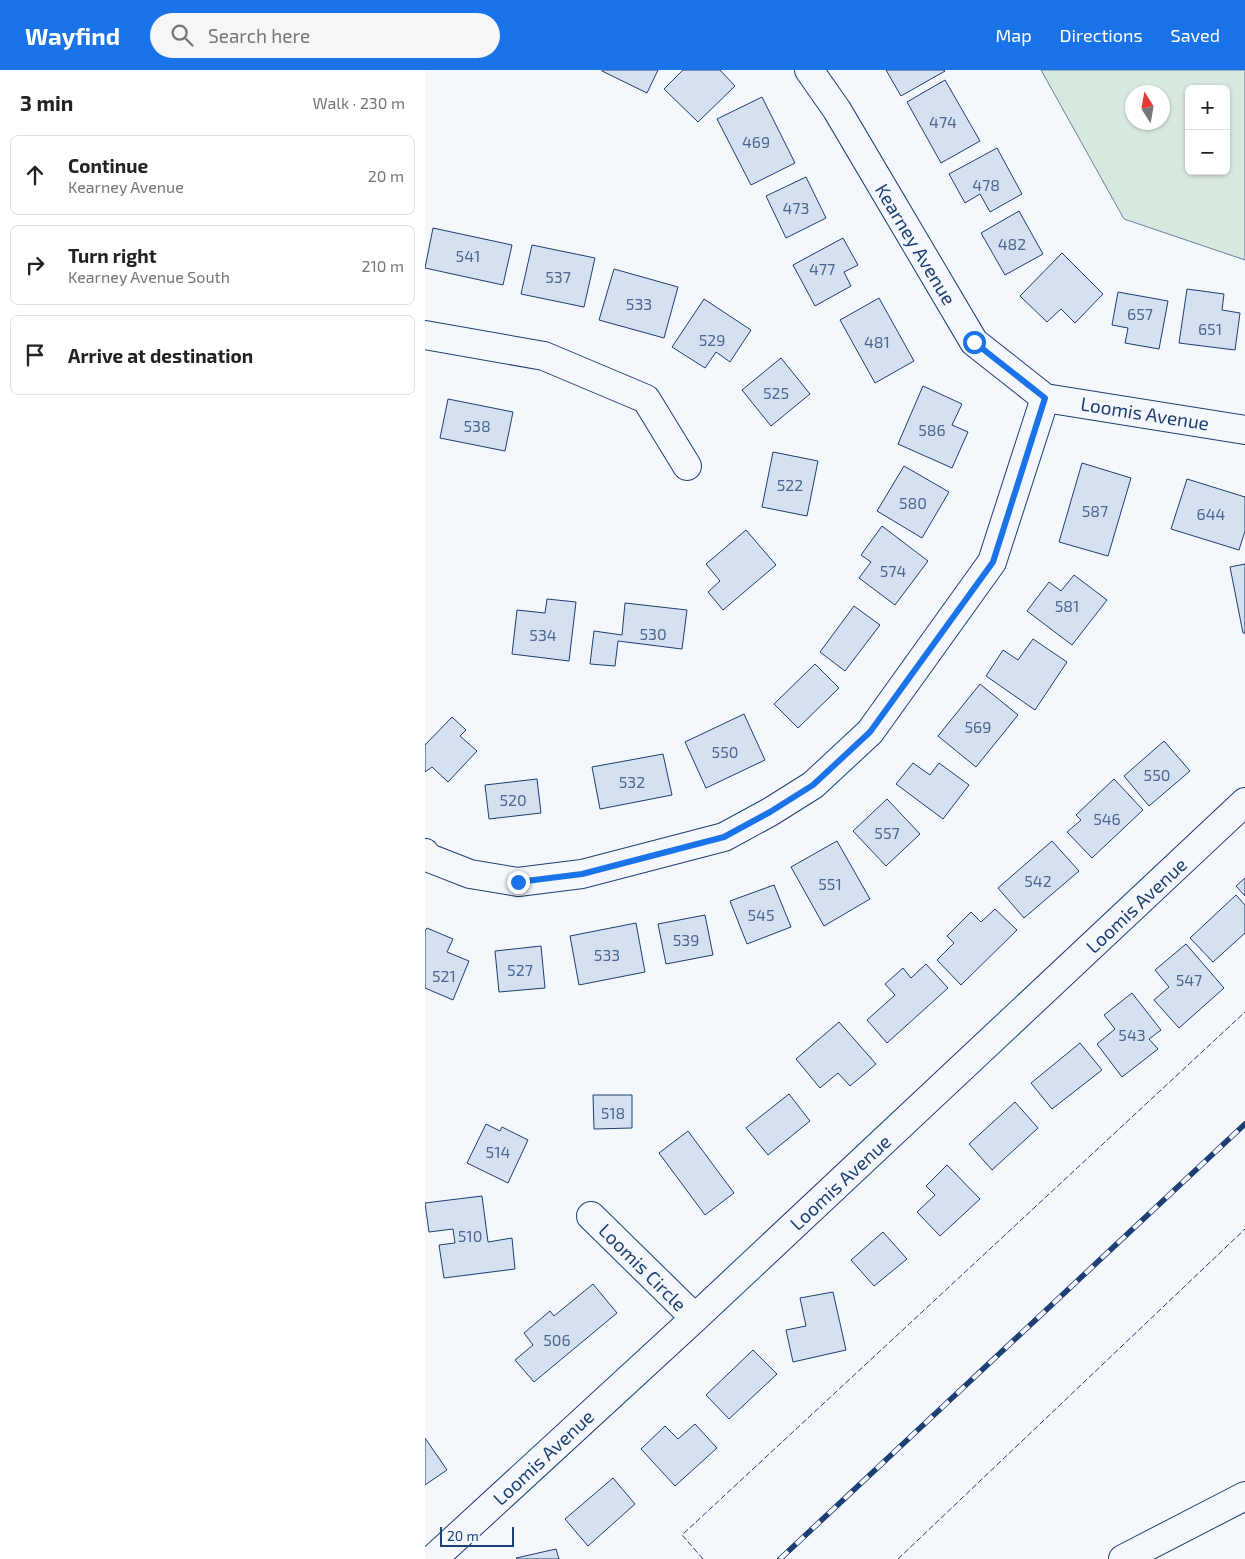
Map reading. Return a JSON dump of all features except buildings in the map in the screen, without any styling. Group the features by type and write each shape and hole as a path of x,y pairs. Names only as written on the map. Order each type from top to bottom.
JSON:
{"street":[{"name":"Kearney Avenue","path":"809,70 837,110 974,342 1045,398"},
{"path":"425,335 544,356 646,399 687,466"},
{"name":"Loomis Avenue","path":"1045,398 1245,430"},
{"path":"425,853 429,858 470,874 518,882 582,874 724,837 770,812 813,785 870,732 993,562 1045,398"},
{"name":"Loomis Avenue","path":"433,1559 695,1318 1245,802"},
{"name":"Loomis Circle","path":"591,1216 695,1318"},
{"path":"1123,1559 1245,1496"}],"shaded area":[{"path":"1041,70 1245,70 1245,260 1124,219"}],"railway":[{"path":"780,1559 1245,1124"}],"fence":[{"path":"703,1559 682,1535 1245,1012"},
{"path":"898,1559 1245,1229"}],"route":[{"path":"518,882 582,874 724,837 770,812 813,785 870,732 993,562 1045,398 974,342"}]}
